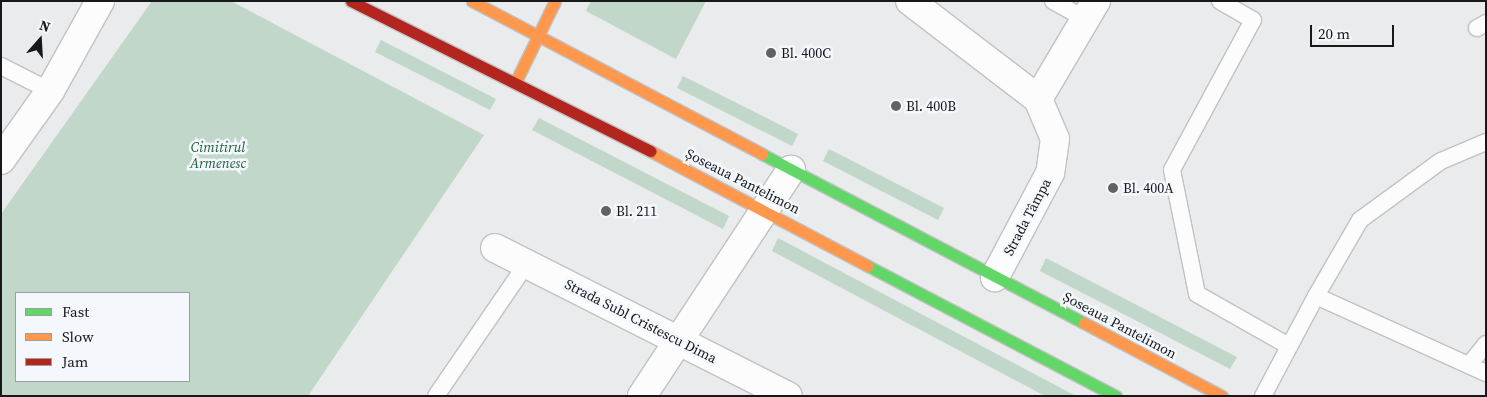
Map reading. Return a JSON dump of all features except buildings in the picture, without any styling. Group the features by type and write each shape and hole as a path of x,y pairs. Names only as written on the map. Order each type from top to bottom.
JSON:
{"main road":[{"name":"Șoseaua Pantelimon","path":"351,1 516,81 768,211 1116,396"},
{"name":"Șoseaua Pantelimon","path":"472,1 1222,396"},
{"path":"516,81 555,1"}],"street":[{"path":"1,160 50,91 100,1"},
{"path":"910,1 1038,99 1091,10"},
{"name":"Strada Tâmpa","path":"995,277 1050,173 1055,140 1038,99"},
{"path":"642,396 681,342 768,211 791,170"},
{"name":"Strada Subl Cristescu Dima","path":"495,248 788,396"}],"lane":[{"path":"1053,1 1091,10"},
{"path":"1220,1 1253,20 1172,170 1189,256 1197,294 1289,346"},
{"path":"1,66 50,91"},
{"path":"1263,396 1316,296 1360,220 1441,161 1486,142"},
{"path":"436,396 527,263"},
{"path":"1316,296 1486,373"},
{"path":"1469,365 1486,344"}],"green space":[{"name":"Cimitirul Armenesc","path":"152,1 231,1 484,135 308,396 1,396 1,214"},
{"path":"591,1 706,1 676,59 586,11"},
{"path":"381,40 496,99 490,110 375,52"},
{"path":"683,76 798,134 792,146 677,88"},
{"path":"539,118 729,216 723,229 532,130"},
{"path":"829,149 944,208 938,220 823,161"},
{"path":"778,238 1076,396 1045,396 772,251"},
{"path":"1046,258 1237,357 1230,369 1040,271"}],"traffic: fast":[{"path":"762,154 1084,323"},
{"path":"868,266 1116,396"}],"traffic: slow":[{"path":"472,1 762,154"},
{"path":"516,81 555,1"},
{"path":"650,151 868,266"},
{"path":"1084,323 1222,396"}],"traffic: jam":[{"path":"351,1 650,151"}],"place":[{"name":"Bl. 400C","path":"771,53"},
{"name":"Bl. 400B","path":"896,106"},
{"name":"Bl. 400A","path":"1113,188"},
{"name":"Bl. 211","path":"606,211"}]}
